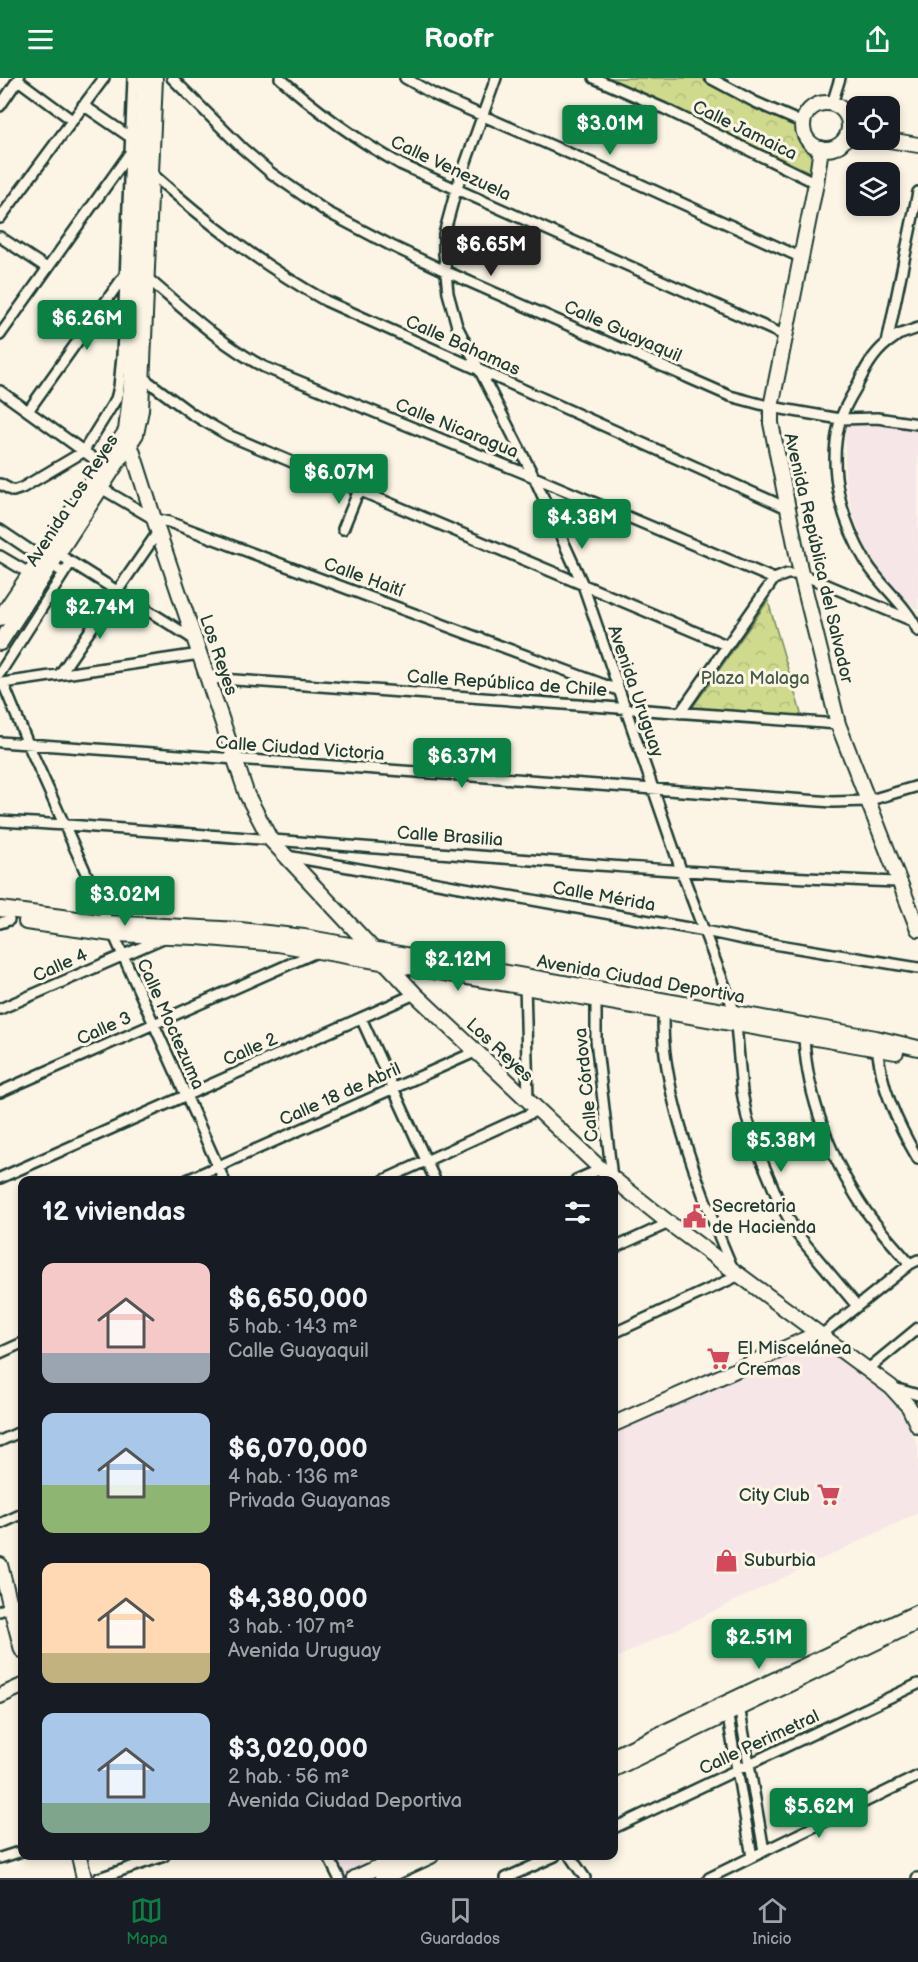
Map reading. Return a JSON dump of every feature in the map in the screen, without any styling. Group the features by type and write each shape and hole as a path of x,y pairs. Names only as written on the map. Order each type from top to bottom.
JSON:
{"street":[{"path":"0,218 104,78"},
{"path":"0,484 13,490 22,488 83,452 110,411 119,387 134,145 133,78"},
{"name":"Avenida Los Reyes","path":"0,618 35,577 101,488 128,437 131,386 134,145 144,78"},
{"name":"Avenida Los Reyes","path":"50,556 104,466 139,424 155,78"},
{"name":"Calle Guayaquil","path":"172,78 242,148 300,195 327,212 446,272 730,396 771,407 840,419 877,418 918,424"},
{"name":"Calle Venezuela","path":"280,78 319,112 365,144 400,164 786,336"},
{"path":"405,78 435,95 802,258"},
{"name":"Avenida Uruguay","path":"496,78 456,190 444,234 451,310 534,477 583,585 681,870 736,1019 739,1069 747,1118 759,1154 778,1200 797,1234 857,1306"},
{"name":"Calle Jamaica","path":"594,78 665,109 816,183"},
{"path":"710,78 755,102 803,123"},
{"path":"832,104 840,78"},
{"path":"0,106 19,79 72,120"},
{"path":"846,116 844,111 832,104 817,105 806,115 803,123 806,136 821,148 835,147 846,137"},
{"path":"83,105 134,145"},
{"path":"900,142 918,145"},
{"path":"0,335 134,145"},
{"name":"Avenida República del Salvador","path":"821,148 802,258 771,407 773,441 801,574 838,724 918,929"},
{"name":"Calle Bahamas","path":"150,172 202,218 284,278 326,301 787,508"},
{"path":"887,343 918,192"},
{"path":"0,237 47,268"},
{"path":"28,411 125,275"},
{"name":"Calle Nicaragua","path":"146,277 244,357 264,367 534,477 774,579"},
{"path":"918,328 898,335 872,359 840,419 835,473 847,525 865,561 880,583 916,622 918,631"},
{"path":"142,377 192,414 228,435 726,645"},
{"path":"0,391 104,466"},
{"name":"Los Reyes","path":"128,437 247,795 270,838 415,994 611,1176"},
{"name":"Calle Haití","path":"101,488 156,526 181,526 618,690"},
{"path":"343,530 359,490"},
{"path":"60,674 117,591 156,526"},
{"path":"0,530 50,556 71,562 195,640"},
{"path":"0,556 55,587"},
{"path":"50,556 64,573"},
{"path":"0,673 71,562"},
{"path":"680,713 774,579 787,574 801,574 916,622"},
{"name":"Avenida Los Reyes","path":"0,644 35,577"},
{"path":"2,683 200,654"},
{"name":"Calle República de Chile","path":"208,678 838,724"},
{"name":"Calle Moctezuma","path":"2,683 222,1176"},
{"name":"Calle Ciudad Victoria","path":"0,742 833,802 867,801 918,786"},
{"name":"Calle Brasilia","path":"0,821 270,838 681,870 898,882"},
{"name":"Calle Mérida","path":"285,856 743,939 918,968"},
{"name":"Avenida Ciudad Deportiva","path":"2,918 111,928 167,936 250,941 525,982"},
{"name":"Avenida Ciudad Deportiva","path":"111,928 240,930 304,937 375,949 596,995 918,1048"},
{"name":"Calle 4","path":"0,1009 167,936"},
{"name":"Calle 3","path":"0,1092 319,951"},
{"path":"525,982 528,1100"},
{"name":"Calle 2","path":"0,1178 415,994"},
{"name":"Calle Córdova","path":"596,995 596,1040 607,1173"},
{"path":"618,1331 737,1272 708,1211 689,1158 678,1118 664,1055 664,1006"},
{"path":"361,1018 433,1176"},
{"path":"618,1422 825,1332 914,1262 873,1221 843,1172 814,1102 808,1074 804,1031"},
{"path":"877,1043 881,1074 889,1101 902,1132 918,1159"},
{"name":"Avenida Ciudad Deportiva","path":"877,1043 918,1056"},
{"name":"Calle 18 de Abril","path":"197,1176 475,1052"},
{"path":"393,1176 538,1110"},
{"path":"594,1176 607,1173"},
{"name":"Los Reyes","path":"618,1182 817,1334 891,1387 909,1407 918,1426"},
{"path":"618,1246 669,1222"},
{"path":"867,1371 918,1328"},
{"path":"0,1353 18,1345"},
{"path":"891,1387 918,1395"},
{"path":"0,1441 18,1433"},
{"path":"0,1524 18,1516"},
{"path":"0,1565 18,1634"},
{"path":"618,1766 732,1705 918,1612"},
{"path":"618,1754 918,1622"},
{"name":"Calle Perimetral","path":"618,1826 918,1684"},
{"path":"0,1696 18,1688"},
{"path":"732,1705 748,1765 764,1851"},
{"path":"732,1705 736,1770 752,1857"},
{"path":"709,1878 918,1776"},
{"path":"0,1858 18,1852"},
{"path":"80,1860 84,1878"},
{"path":"99,1878 152,1860"},
{"path":"330,1860 339,1878"},
{"path":"355,1878 393,1860"},
{"path":"383,1878 422,1860"},
{"path":"511,1877 547,1860"},
{"path":"573,1860 585,1878"}],"shaded area":[{"path":"863,423 918,431 918,610 903,599 883,578 865,545 853,515 845,478 845,436 846,428 851,424"},
{"path":"815,1343 871,1382 899,1405 918,1447 918,1513 618,1657 618,1429"},
{"path":"337,1860 361,1860 364,1866 344,1876"}],"green space":[{"path":"607,78 702,78 723,91 798,126 803,143 815,155 812,173"},
{"name":"Plaza Malaga","path":"768,601 802,717 692,708"}],"place":[{"name":"Secretaria de Hacienda","path":"694,1216"},
{"name":"El Miscelánea Cremas","path":"719,1358"},
{"name":"City Club","path":"828,1495"},
{"name":"Suburbia","path":"726,1560"}]}
